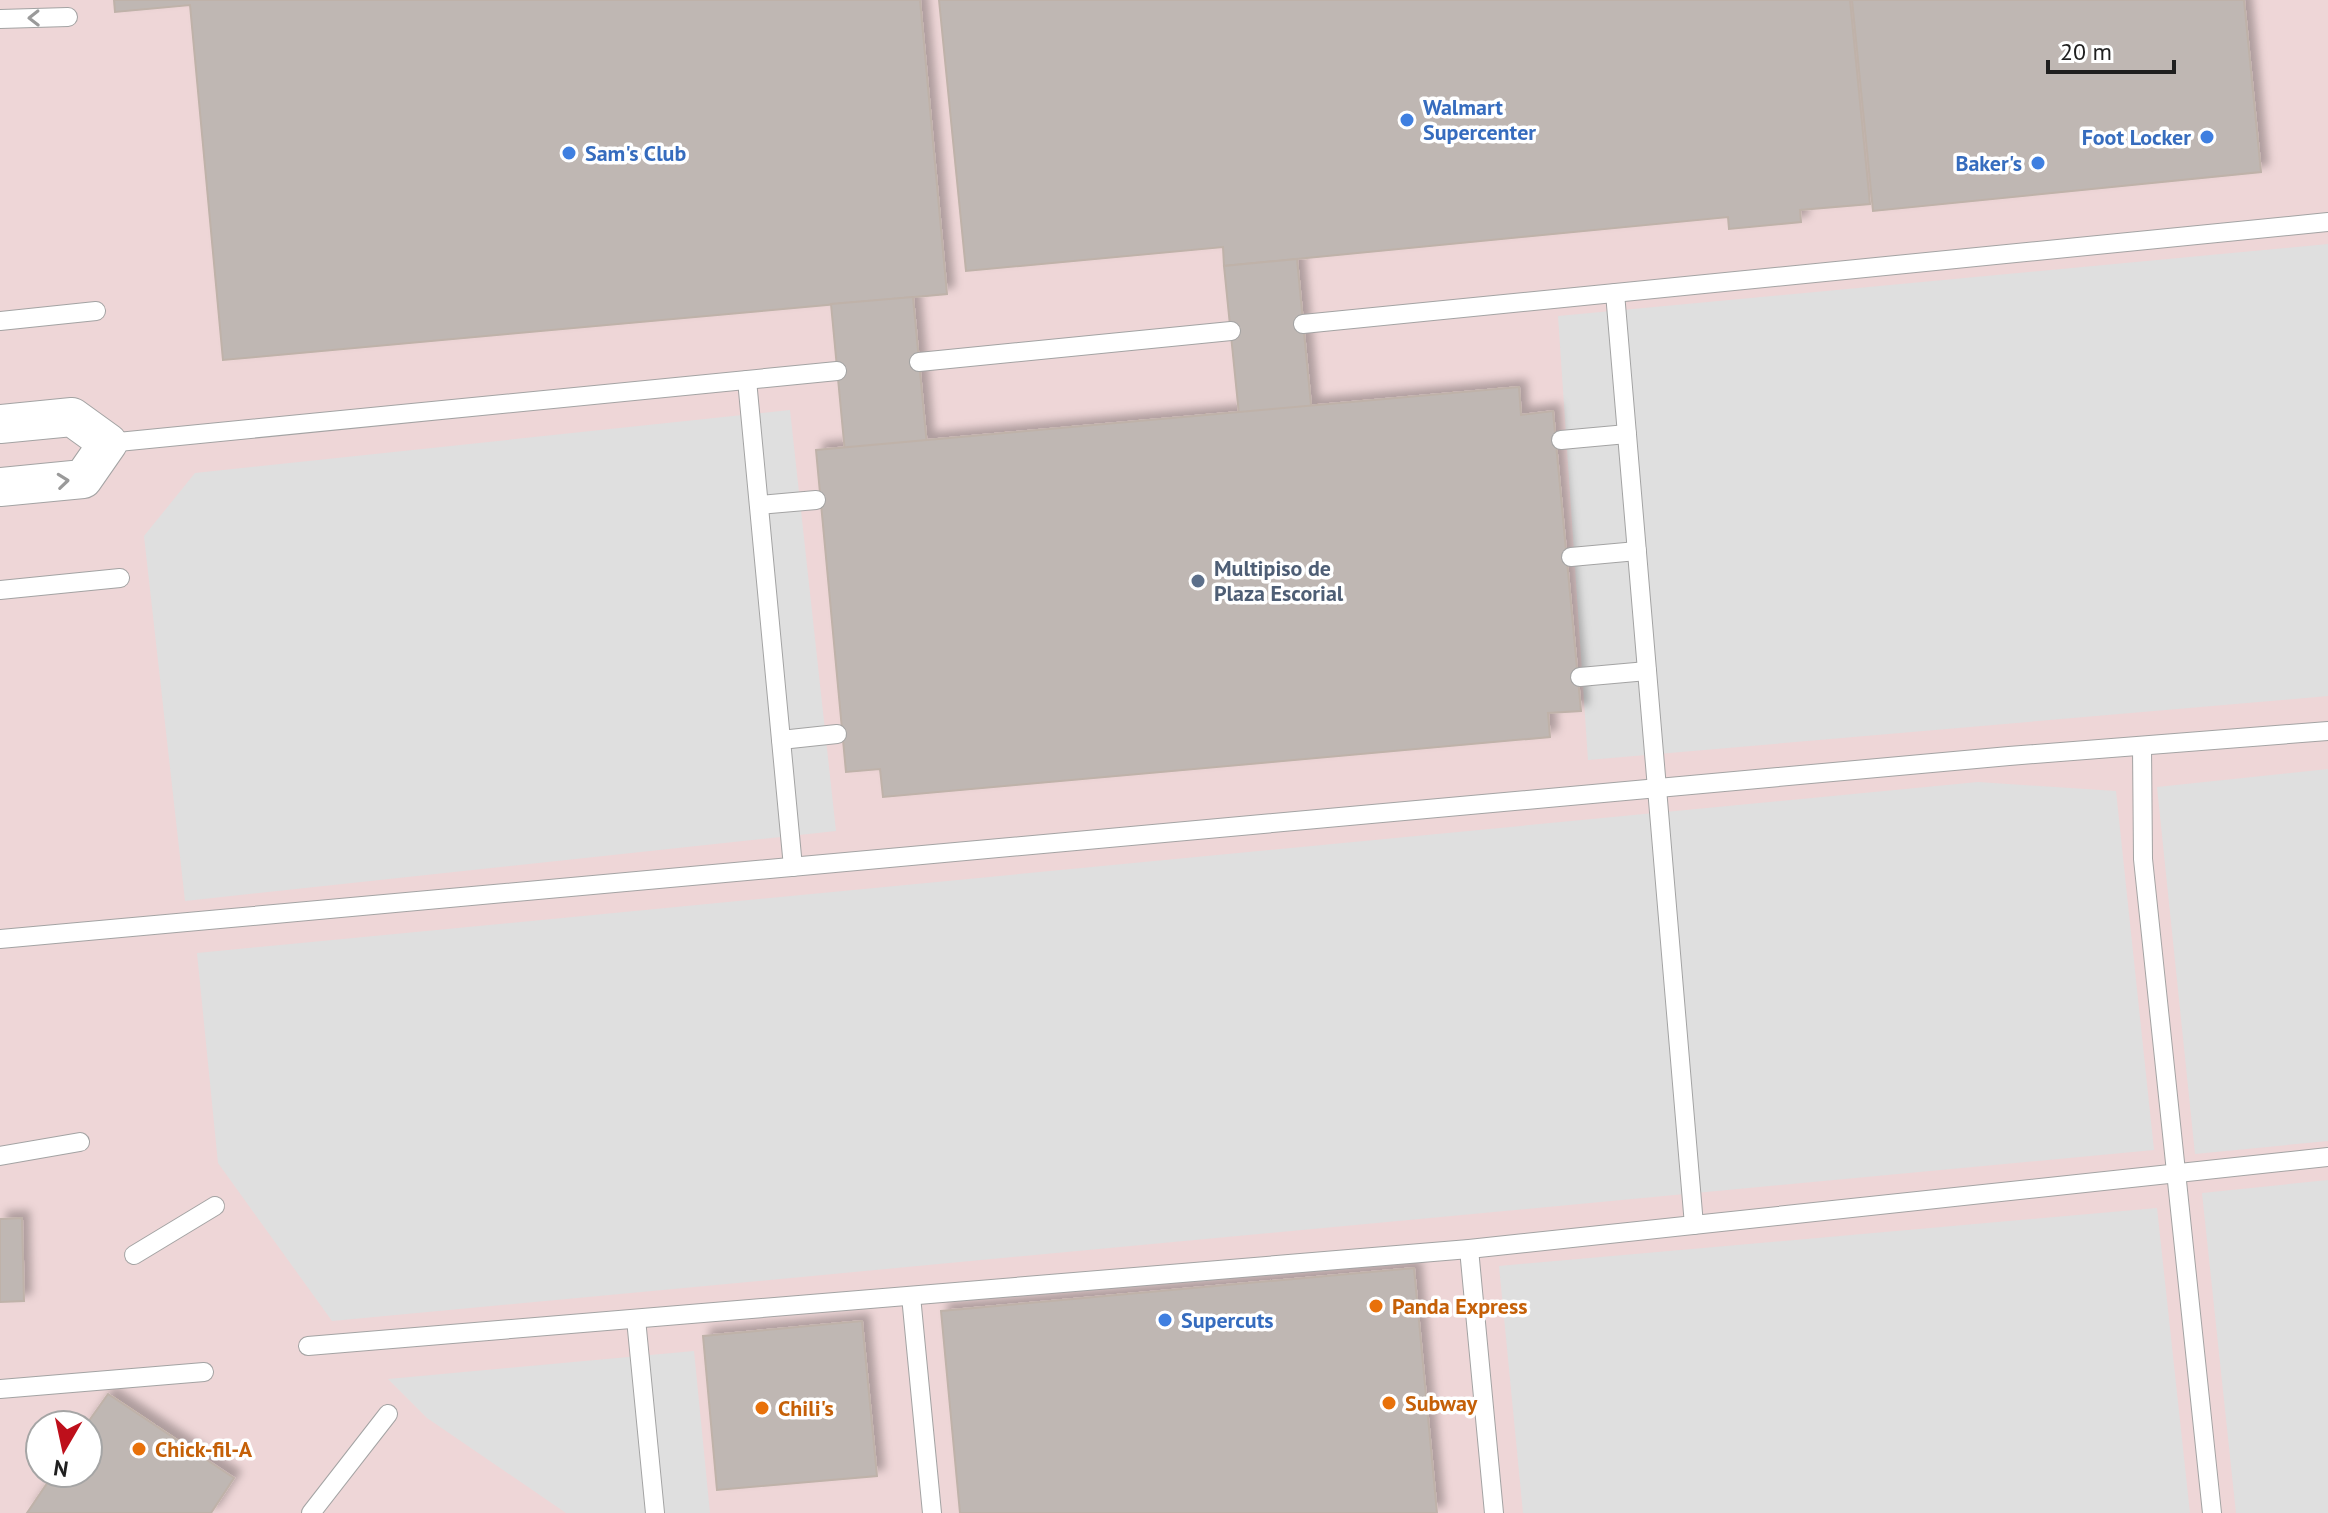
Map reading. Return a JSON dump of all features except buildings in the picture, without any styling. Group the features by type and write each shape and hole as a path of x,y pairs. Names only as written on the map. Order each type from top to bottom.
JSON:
{"street":[{"path":"0,424 72,417 108,443 83,479 0,487"}],"lane":[{"path":"0,19 68,17"},
{"path":"1303,324 2328,222"},
{"path":"1615,293 1694,1225"},
{"path":"0,321 96,311"},
{"path":"919,362 1231,331"},
{"path":"108,443 837,371"},
{"path":"747,380 793,867"},
{"path":"1561,440 1627,434"},
{"path":"759,505 816,500"},
{"path":"1571,557 1637,551"},
{"path":"0,590 120,578"},
{"path":"1580,677 1647,671"},
{"path":"0,939 2009,756 2328,731"},
{"path":"781,740 837,734"},
{"path":"2142,747 2143,859 2212,1513"},
{"path":"0,1156 80,1142"},
{"path":"308,1346 1469,1249 2328,1157"},
{"path":"134,1255 215,1206"},
{"path":"1469,1249 1494,1513"},
{"path":"911,1296 932,1513"},
{"path":"636,1319 655,1513"},
{"path":"0,1389 204,1372"},
{"path":"311,1513 388,1414"}],"shaded area":[{"path":"0,0 2328,0 2328,1513 0,1513"},
{"path":"2328,244 2328,696 1588,760 1558,316"},
{"path":"790,410 836,831 185,901 144,536 195,473"},
{"path":"2328,769 2328,1141 2195,1154 2157,787"},
{"path":"1978,782 2116,791 2154,1150 332,1321 218,1163 197,953"},
{"path":"2328,1180 2328,1513 2236,1513 2202,1193"},
{"path":"2157,1208 2190,1513 1523,1513 1499,1266"},
{"path":"694,1351 710,1513 566,1513 427,1418 388,1379"}],"place":[{"name":"Walmart Supercenter","path":"1407,120"},
{"name":"Foot Locker","path":"2207,137"},
{"name":"Sam's Club","path":"569,153"},
{"name":"Baker's","path":"2038,163"},
{"name":"Multipiso de Plaza Escorial","path":"1198,581"},
{"name":"Panda Express","path":"1376,1306"},
{"name":"Supercuts","path":"1165,1320"},
{"name":"Subway","path":"1389,1403"},
{"name":"Chili's","path":"762,1408"},
{"name":"Chick-fil-A","path":"139,1449"}]}
